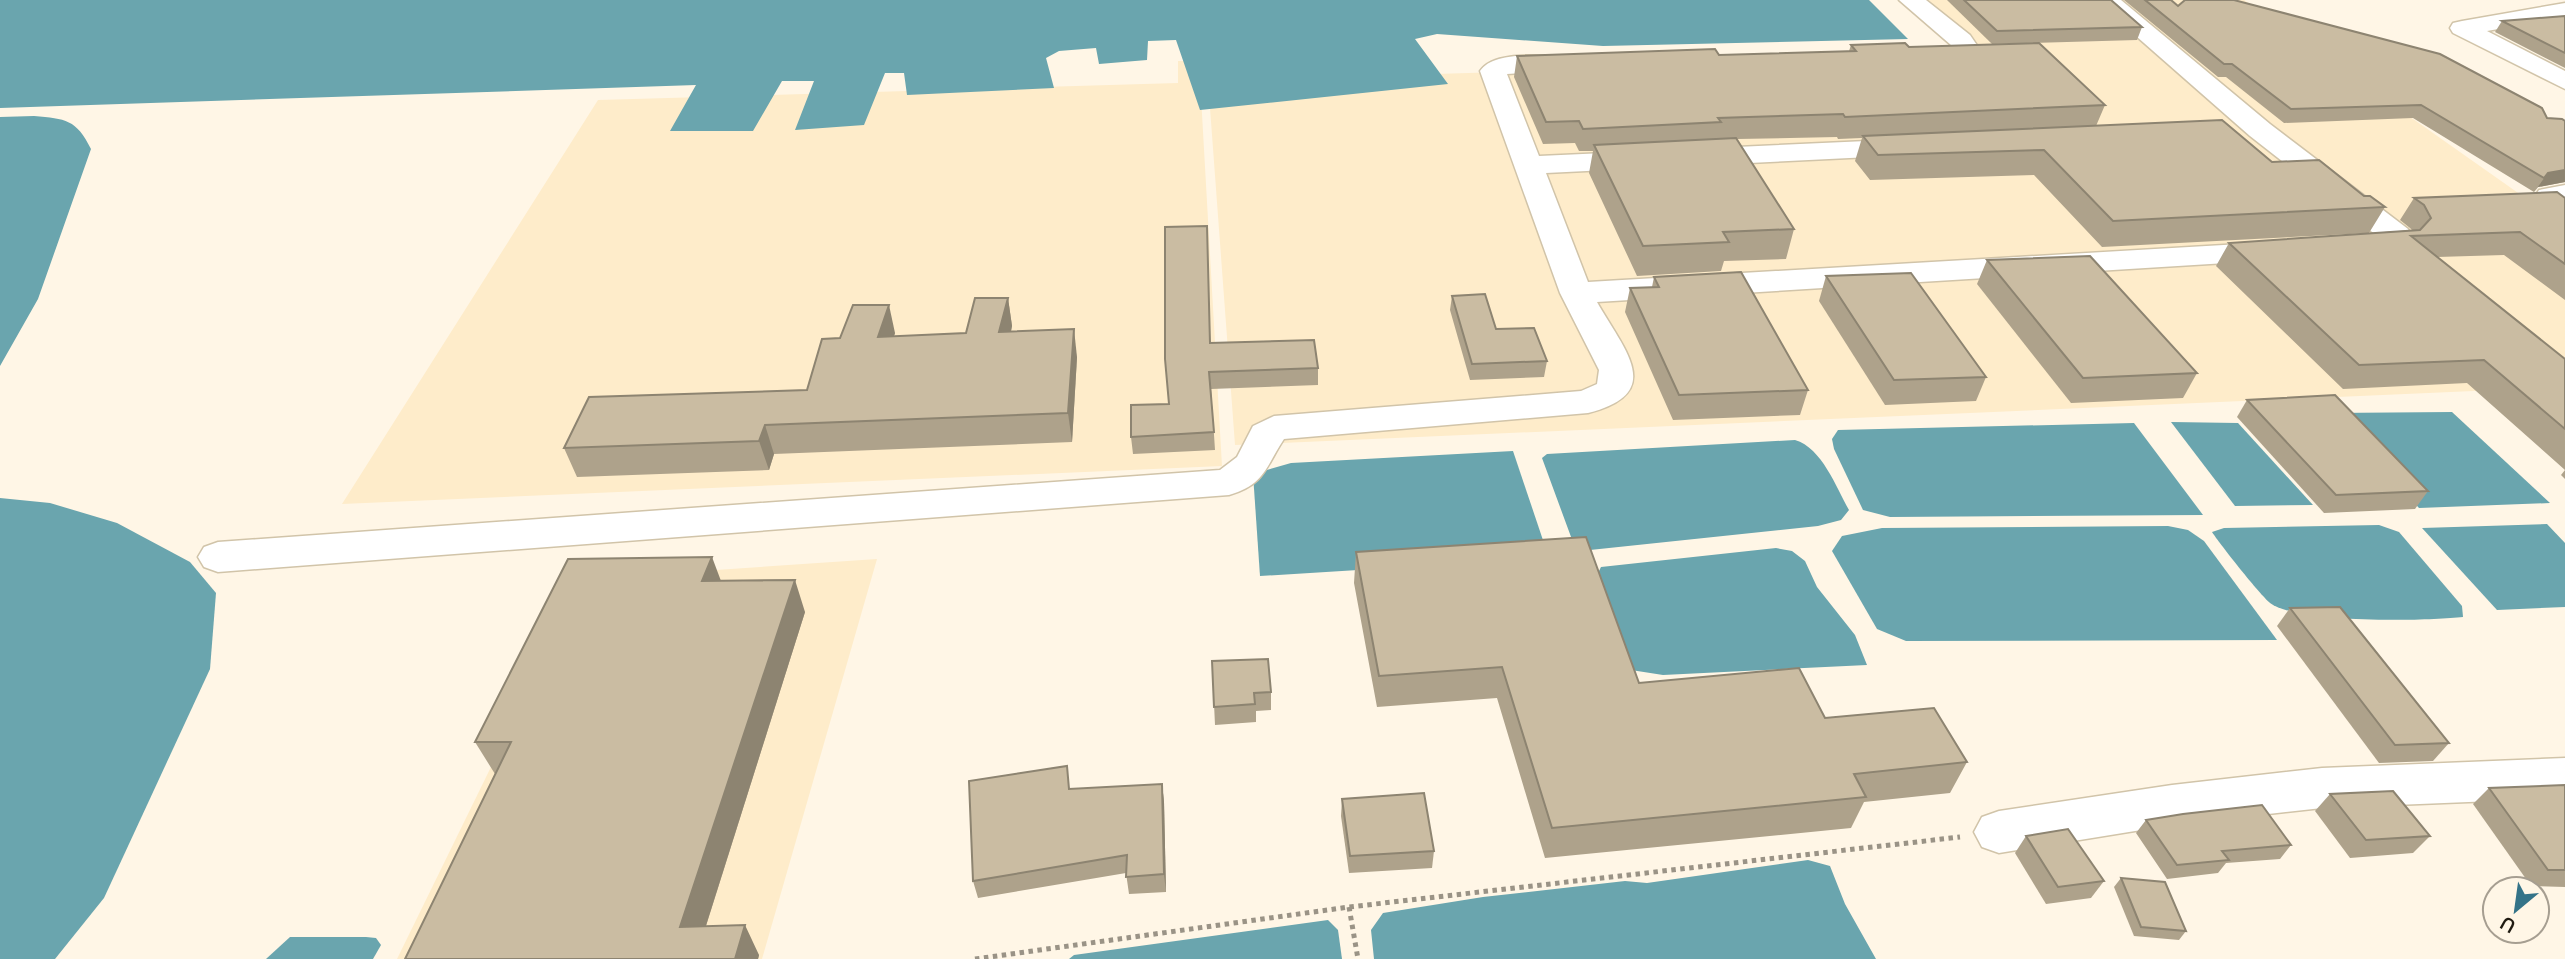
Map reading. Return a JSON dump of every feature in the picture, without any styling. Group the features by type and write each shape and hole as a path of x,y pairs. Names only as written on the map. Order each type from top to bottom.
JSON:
{"street":[{"path":"1911,0 1961,40 1970,54 1929,55"},
{"path":"1576,293 2318,248 2394,243 2398,240 2397,236 2260,130 2154,43 2107,0"},
{"path":"2565,10 2462,28 2565,81"},
{"path":"218,557 1229,482 1253,464 1266,434 1274,428 1588,402 1614,390 1617,370 1576,293 1493,71 1496,67 1508,65 1599,63"},
{"path":"2218,132 2260,130"},
{"path":"1529,165 1943,145"},
{"path":"1999,832 2172,805 2322,788 2565,778"}],"path":[{"path":"975,959 1349,907 1999,832"},
{"path":"1349,907 1358,959"}],"shaded area":[{"path":"1906,0 2244,0 2565,226 2565,387 1235,445 1208,81 1963,58"},
{"path":"1178,61 1199,61 1222,466 342,504 598,100 1178,83"},
{"path":"877,559 762,959 397,959 583,579"}],"water":[{"path":"0,0 1869,0 1908,39 1603,46 1437,34 1415,39 1448,84 1200,110 1176,40 1148,41 1147,60 1099,64 1096,48 1059,51 1046,58 1054,88 907,95 904,73 885,73 864,125 795,130 814,81 782,81 753,131 670,131 696,85 0,108"},
{"path":"34,116 69,122 86,139 91,149 38,299 0,366 0,117"},
{"path":"2452,412 2550,503 2419,508 2330,413"},
{"path":"2171,422 2238,423 2313,505 2235,506"},
{"path":"2134,423 2203,515 1890,517 1863,510 1834,449 1832,439 1838,430"},
{"path":"1795,440 1813,451 1833,480 1849,510 1841,520 1818,526 1590,550 1574,545 1542,458 1547,454"},
{"path":"1513,451 1549,558 1260,576 1253,474 1291,463"},
{"path":"0,498 50,503 117,523 190,562 216,593 210,669 104,898 55,959 0,959"},
{"path":"2547,524 2565,543 2565,607 2497,610 2422,528"},
{"path":"2379,525 2399,532 2462,606 2463,617 2334,618 2285,610 2265,598 2212,532 2224,528"},
{"path":"2168,526 2188,530 2204,541 2277,640 1906,641 1877,629 1832,551 1842,536 1882,528"},
{"path":"1776,548 1792,551 1805,561 1817,587 1855,635 1867,665 1663,675 1631,670 1598,573 1601,567"},
{"path":"1808,860 1830,866 1845,904 1876,959 1374,959 1371,930 1383,913 1483,897 1625,881 1647,883"},
{"path":"1328,920 1338,930 1342,959 1069,959 1074,955"},
{"path":"290,937 366,937 376,938 381,945 373,959 266,959"}],"building":[{"path":"1964,0 2111,0 2142,27 1997,31"},
{"path":"2145,0 2171,0 2178,6 2185,0 2234,0 2440,54 2542,108 2547,118 2565,121 2565,170 2548,173 2544,178 2421,105 2291,109 2232,64 2224,64"},
{"path":"2565,16 2565,53 2502,21"},
{"path":"1905,43 1909,47 2039,43 2105,105 1845,117 1843,114 1718,118 1721,122 1583,129 1579,121 1546,122 1517,56 1715,49 1719,55 1856,51 1851,45"},
{"path":"2222,120 2272,162 2319,160 2364,196 2370,196 2385,207 2113,221 2044,150 1878,155 1863,136"},
{"path":"1736,138 1794,229 1723,232 1729,242 1643,246 1594,145"},
{"path":"2557,192 2565,198 2565,264 2520,232 2411,236 2565,359 2565,429 2484,360 2359,365 2229,243 2420,230 2431,218 2424,205 2414,198"},
{"path":"1207,226 1210,343 1314,340 1318,368 1209,372 1214,432 1131,437 1131,405 1169,404 1165,359 1165,227"},
{"path":"2090,256 2197,373 2083,378 1987,260"},
{"path":"1741,272 1808,390 1679,395 1630,288 1659,287 1654,277"},
{"path":"1911,273 1986,377 1894,380 1826,276"},
{"path":"1485,294 1496,329 1534,328 1547,361 1472,364 1452,296"},
{"path":"975,298 1008,298 999,332 1074,329 1068,413 765,425 759,441 564,448 589,397 807,390 822,339 840,338 853,305 889,305 878,337 966,333"},
{"path":"2335,395 2428,491 2336,495 2247,400"},
{"path":"1586,537 1639,683 1799,668 1825,718 1934,708 1967,762 1854,774 1866,797 1552,828 1502,667 1379,676 1356,552"},
{"path":"712,557 702,581 795,580 680,927 745,925 735,959 405,959 511,742 475,742 568,559"},
{"path":"2340,607 2449,743 2395,745 2290,608"},
{"path":"1268,659 1271,692 1254,693 1255,704 1214,707 1212,661"},
{"path":"1067,766 1069,789 1162,784 1164,874 1126,877 1127,855 973,881 969,781"},
{"path":"2565,785 2565,870 2548,870 2489,788"},
{"path":"2393,791 2430,836 2366,840 2330,794"},
{"path":"1424,793 1434,851 1350,856 1342,799"},
{"path":"2262,805 2291,845 2222,851 2229,860 2177,865 2146,820 2183,814"},
{"path":"2068,829 2104,881 2058,887 2026,836"},
{"path":"2121,878 2165,882 2186,931 2141,927"}]}
